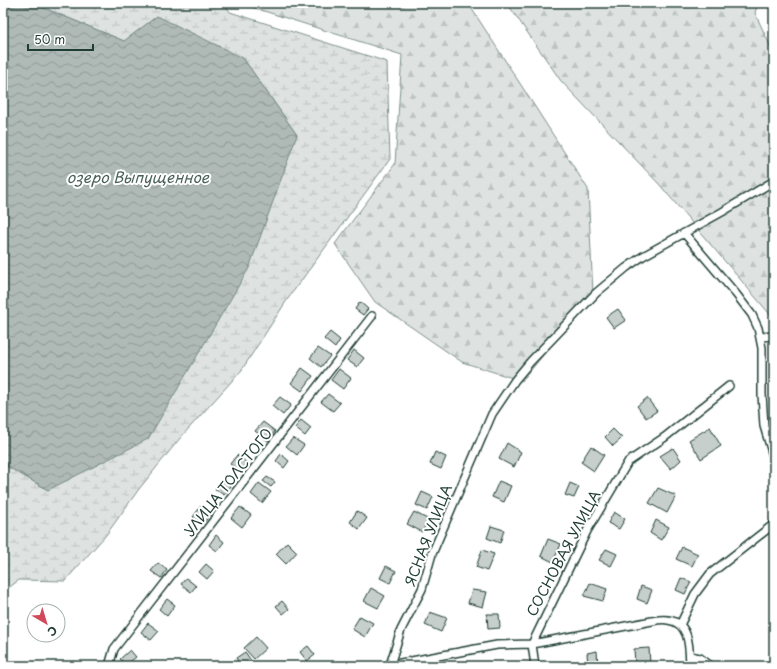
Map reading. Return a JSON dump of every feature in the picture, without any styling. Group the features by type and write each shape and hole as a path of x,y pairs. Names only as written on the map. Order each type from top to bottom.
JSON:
{"street":[{"name":"ЯСНАЯ УЛИЦА","path":"389,665 400,630 422,589 432,554 492,414 515,380 530,362 610,281 643,256 774,181"},
{"path":"684,233 736,294 748,310 758,328 760,337 764,419 768,441 774,459"},
{"name":"УЛИЦА ТОЛСТОГО","path":"109,666 114,649 372,316"},
{"path":"760,337 774,336"},
{"name":"СОСНОВАЯ УЛИЦА","path":"532,644 587,531 628,462 665,437 730,386"},
{"path":"680,625 695,594 710,574 774,524"},
{"path":"389,665 497,644 532,644 652,621 667,620 680,625 684,630 689,640 690,666"},
{"path":"532,644 535,666"},
{"path":"690,656 700,658 711,666"}],"green space":[{"path":"32,3 224,3 230,12 387,62 390,159 287,300 241,371 181,437 139,489 106,535 65,581 19,580 3,592 3,464 48,490 297,135 243,58 124,41"},
{"path":"239,3 468,3 588,189 593,294 522,381 462,362 375,302 335,244 395,164 402,55"},
{"path":"507,3 758,3 755,13 774,54 774,319 659,184 561,81"}],"water":[{"name":"озеро Выпущенное","path":"3,3 32,3 124,41 157,16 243,58 297,135 249,268 148,439 48,490 3,464"}],"building":[{"path":"360,302 368,309 363,315 355,309"},
{"path":"618,309 626,320 614,328 606,317"},
{"path":"330,332 340,340 335,348 324,339"},
{"path":"318,348 330,356 321,367 310,358"},
{"path":"354,350 364,358 357,367 347,360"},
{"path":"302,368 313,376 302,391 291,383"},
{"path":"339,369 351,378 343,389 331,380"},
{"path":"328,394 340,403 333,411 321,402"},
{"path":"280,397 291,405 283,415 272,406"},
{"path":"647,398 657,411 646,418 637,406"},
{"path":"301,420 311,428 305,436 295,428"},
{"path":"263,422 275,431 268,441 255,431"},
{"path":"710,427 721,446 701,459 689,440"},
{"path":"613,429 622,438 613,446 605,437"},
{"path":"293,438 304,445 297,455 286,446"},
{"path":"507,443 521,452 514,467 499,459"},
{"path":"591,446 604,455 594,471 581,462"},
{"path":"673,448 681,460 671,469 660,456"},
{"path":"435,452 446,457 441,469 430,464"},
{"path":"281,454 289,461 284,468 276,461"},
{"path":"237,455 247,463 241,472 230,464"},
{"path":"267,477 275,482 271,487 263,481"},
{"path":"222,480 231,486 224,495 215,489"},
{"path":"499,481 511,486 504,502 492,497"},
{"path":"259,483 271,492 262,503 251,494"},
{"path":"570,483 579,487 574,498 565,495"},
{"path":"658,488 676,496 667,513 649,503"},
{"path":"422,492 433,497 427,510 416,505"},
{"path":"201,506 211,514 203,524 193,517"},
{"path":"240,507 251,515 242,527 231,518"},
{"path":"357,511 367,518 359,529 350,522"},
{"path":"414,512 429,520 422,532 407,524"},
{"path":"614,512 625,519 619,529 608,523"},
{"path":"656,520 669,527 661,540 650,533"},
{"path":"491,526 504,530 500,543 487,538"},
{"path":"216,535 224,542 217,551 209,545"},
{"path":"548,539 561,544 553,562 541,556"},
{"path":"287,542 297,552 286,564 276,554"},
{"path":"682,547 698,554 692,566 676,559"},
{"path":"606,549 617,554 611,566 599,560"},
{"path":"482,550 494,554 487,571 476,567"},
{"path":"158,563 167,570 161,578 151,571"},
{"path":"206,564 214,571 207,579 199,572"},
{"path":"386,566 396,571 390,583 380,578"},
{"path":"186,578 196,586 191,592 181,584"},
{"path":"681,578 691,582 685,594 676,590"},
{"path":"590,583 607,589 603,601 584,596"},
{"path":"641,586 652,590 647,603 637,599"},
{"path":"371,588 385,596 378,608 364,601"},
{"path":"472,590 487,592 483,607 468,603"},
{"path":"167,599 175,605 167,616 159,609"},
{"path":"282,601 289,609 283,614 276,606"},
{"path":"430,612 447,618 441,632 425,625"},
{"path":"487,614 499,614 500,628 488,629"},
{"path":"360,616 373,623 365,637 352,629"},
{"path":"148,623 159,631 151,640 141,632"},
{"path":"256,637 266,648 254,659 244,648"},
{"path":"308,646 315,655 307,661 300,652"},
{"path":"649,648 650,663 635,665 634,649"},
{"path":"130,650 136,657 126,665 120,659"},
{"path":"597,651 598,666 588,666 587,653"},
{"path":"245,652 255,666 241,666 236,658"}]}
